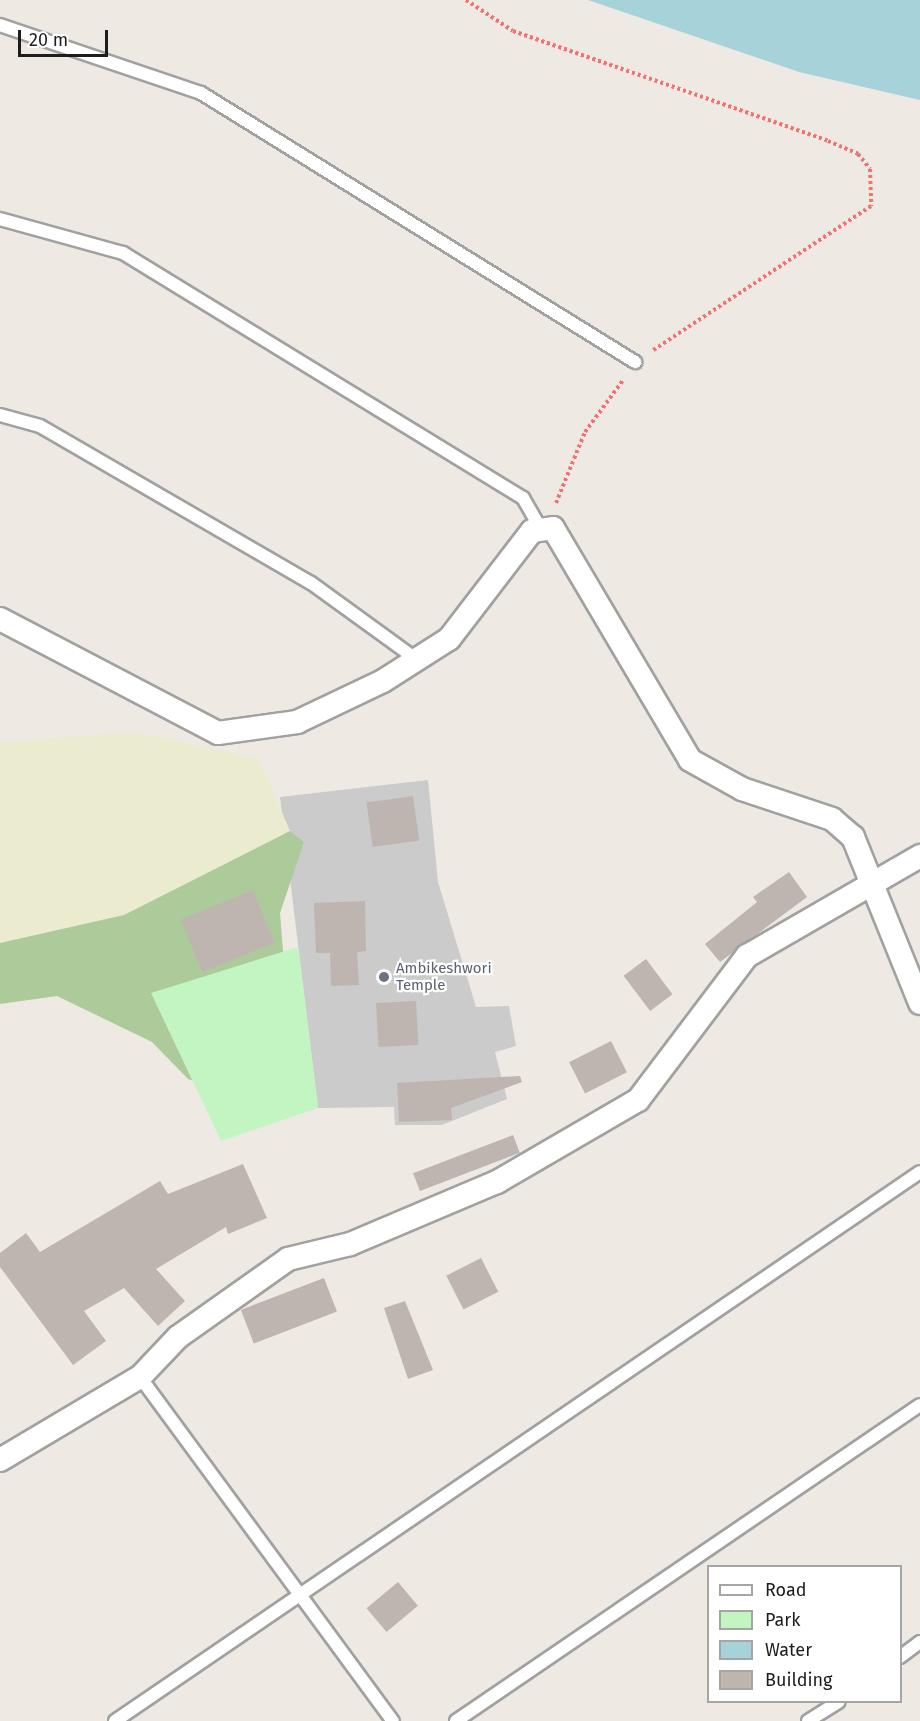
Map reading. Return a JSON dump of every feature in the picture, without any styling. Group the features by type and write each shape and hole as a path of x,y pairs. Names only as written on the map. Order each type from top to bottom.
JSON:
{"street":[{"path":"0,619 218,733 297,722 449,639 543,526 562,536 623,655 690,760 742,789 832,819 853,837 920,1003"},
{"path":"0,1460 140,1377 178,1337 288,1259 350,1244 497,1182 638,1100 747,956 874,885 920,856"}],"lane":[{"path":"0,25 201,93 635,362"},
{"path":"0,219 123,253 523,498 543,526"},
{"path":"0,415 40,426 311,583 416,659"},
{"path":"116,1721 920,1172"},
{"path":"140,1377 299,1597 393,1721"},
{"path":"456,1721 920,1405"},
{"path":"902,1656 920,1642"},
{"path":"808,1721 836,1703"}],"path":[{"path":"466,0 513,31 828,141 858,154 870,169 871,206 635,362 585,432 543,526"}],"shaded area":[{"name":"Ambikeshwori Temple","path":"428,780 438,882 476,1007 509,1006 516,1046 495,1052 507,1099 442,1125 395,1125 394,1107 318,1108 280,797"}],"green space":[{"path":"134,732 259,759 290,831 124,915 0,943 0,742"},
{"path":"290,831 304,842 280,913 290,1039 255,1101 188,1079 152,1042 57,996 0,1004 0,943 124,915"},
{"path":"298,947 318,1108 221,1141 151,993"}],"water":[{"path":"588,0 920,0 920,100 799,72"}],"building":[{"path":"413,796 419,841 373,847 366,803"},
{"path":"789,872 807,897 720,962 705,944 757,902 753,897"},
{"path":"253,890 274,943 202,972 181,919"},
{"path":"365,901 366,951 357,952 359,985 331,986 330,953 316,953 314,903"},
{"path":"646,959 672,994 650,1011 624,976"},
{"path":"416,1001 418,1045 378,1047 376,1003"},
{"path":"611,1041 627,1072 585,1094 569,1062"},
{"path":"520,1076 522,1082 451,1108 452,1120 399,1122 397,1083"},
{"path":"513,1135 520,1153 420,1191 413,1173"},
{"path":"243,1164 267,1218 228,1234 226,1227 156,1269 185,1301 158,1326 124,1288 84,1311 106,1341 73,1365 0,1267 0,1253 26,1233 40,1252 160,1181 168,1194"},
{"path":"481,1258 498,1292 464,1310 446,1276"},
{"path":"324,1278 337,1312 254,1344 241,1310"},
{"path":"405,1301 433,1370 408,1379 384,1308"},
{"path":"398,1582 418,1606 387,1632 367,1608"}],"place":[{"name":"Ambikeshwori Temple","path":"384,977"}]}
